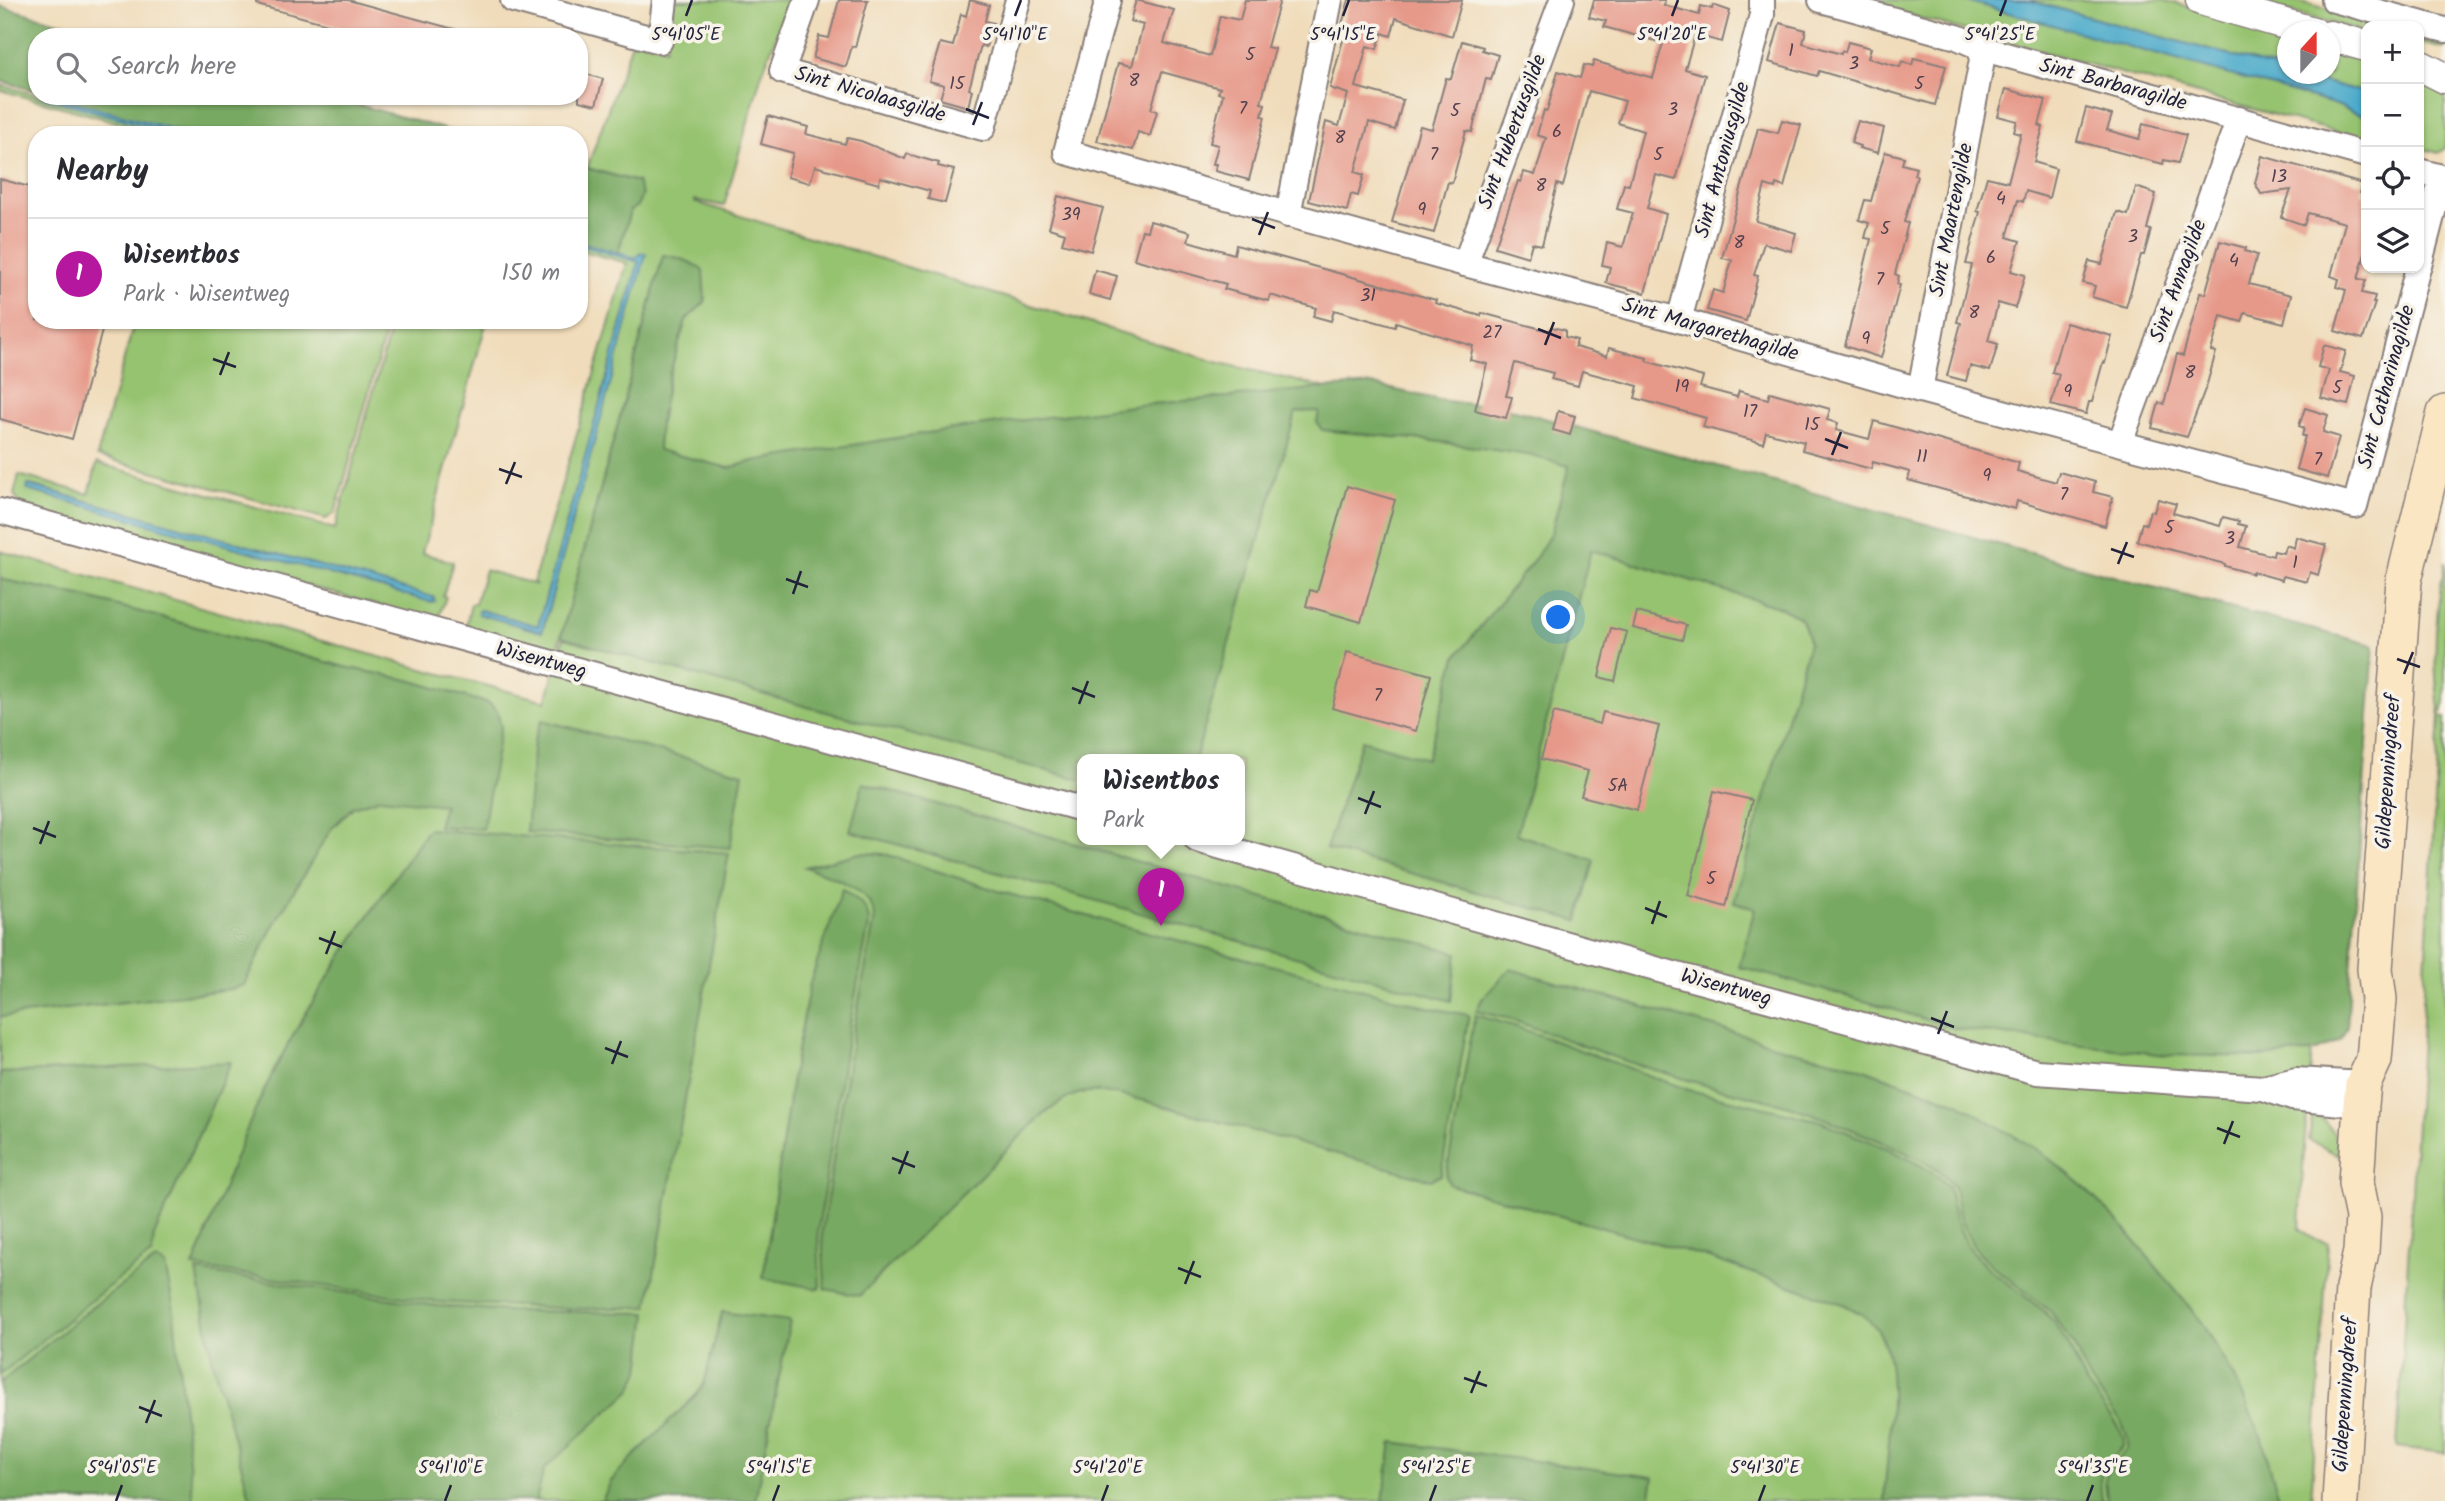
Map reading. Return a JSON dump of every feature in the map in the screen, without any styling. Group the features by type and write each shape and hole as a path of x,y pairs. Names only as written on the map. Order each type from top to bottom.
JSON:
{"main road":[{"name":"Gildepenningdreef","path":"2340,1501 2353,1288 2361,1252 2363,1217 2356,1183 2362,1095 2374,1060 2379,999 2375,969 2404,580 2445,413"}],"street":[{"path":"513,0 660,41 665,0"},
{"name":"Sint Nicolaasgilde","path":"807,0 782,71 983,128 1018,0"},
{"name":"Sint Margarethagilde","path":"1108,0 1066,152 1465,264 1679,320 1920,390 2355,506"},
{"path":"1289,215 1330,0"},
{"name":"Sint Hubertusgilde","path":"1465,264 1562,0"},
{"name":"Sint Antoniusgilde","path":"1679,320 1762,15 1762,0"},
{"name":"Sint Barbaragilde","path":"1821,0 1956,37 1984,49 2361,155"},
{"path":"2201,0 2277,22"},
{"path":"2334,0 2445,30"},
{"path":"2340,39 2361,46"},
{"name":"Sint Maartengilde","path":"1920,390 1984,49"},
{"path":"2424,56 2445,56"},
{"path":"2424,68 2445,78"},
{"name":"Sint Annagilde","path":"2120,443 2239,119"},
{"name":"Sint Catharinagilde","path":"2424,220 2430,174"},
{"name":"Sint Catharinagilde","path":"2355,506 2416,273"},
{"name":"Wisentweg","path":"0,511 1077,808"},
{"name":"Wisentweg","path":"1215,845 1677,975 2037,1072 2263,1088 2292,1098 2362,1095"}],"green space":[{"path":"673,0 790,0 761,76 724,206 695,202 1220,363 1413,408 2345,650 2304,1148 2300,1228 2312,1238 2328,1243 2311,1501 0,1501 0,551 546,701 672,257 663,256 556,655 465,630 471,604 475,604 485,570 537,585 533,583 627,263 588,252 588,247 639,261 538,626 480,610 478,613 542,632 645,255 637,258 618,253 630,211 638,205 638,182 588,168 633,40 666,48"},
{"path":"1854,0 1963,0 2334,104 2361,115 2361,139"},
{"path":"2027,0 2163,0 2277,31 2277,68"},
{"path":"2244,0 2293,0 2376,21 2361,21 2361,31 2340,25 2340,21 2324,21"},
{"path":"0,6 79,28 28,28 28,89 0,81"},
{"path":"2424,32 2445,37 2445,49 2424,44"},
{"path":"2340,49 2361,56 2361,92 2332,84 2340,84"},
{"path":"2424,79 2445,86 2445,148 2438,153 2424,149"},
{"path":"0,85 28,93 28,98 0,90"},
{"path":"54,105 72,105 148,126 130,126"},
{"path":"86,105 359,105 434,126 161,126"},
{"path":"588,168 637,182 642,195 638,205 630,211 618,253 588,245"},
{"path":"663,255 684,260 703,271 705,302 686,320 669,376 660,422 658,450 729,468 753,461 946,430 1140,405 1370,384 1440,400 1515,410 2218,605 2374,645 2347,1027 2341,1040 2317,1051 2263,1057 2166,1055 1953,1028 1739,967 1755,908 1734,902 1809,643 1803,622 1795,615 1775,606 1591,550 1517,834 1594,860 1578,921 1326,849 1362,740 1427,759 1456,657 1537,556 1551,533 1569,466 1528,455 1434,441 1322,430 1317,423 1319,411 1296,412 1197,754 1077,754 1077,779 804,706 561,637"},
{"path":"132,329 386,329 335,513 326,519 97,456"},
{"path":"391,329 484,329 422,553 453,562 443,596 446,597 437,622 21,507 14,494 19,475 89,494 97,463 335,529","holes":["29,485 435,598 31,491 28,489"]},
{"path":"2445,562 2445,702 2440,716 2436,639"},
{"path":"0,579 85,597 345,667 409,680 490,704 497,711 501,727 483,829 438,826 444,805 381,798 353,807 331,829 272,928 244,985 232,989 0,1017"},
{"path":"2440,716 2445,718 2445,1453 2397,1447"},
{"path":"542,720 743,773 730,848 526,832 534,741"},
{"path":"863,783 1457,953 1451,1001 850,831"},
{"path":"428,829 729,853 648,1307 576,1309 437,1302 193,1267 244,1136 279,1061 331,972"},
{"path":"860,853 885,854 1065,910 1431,1008 1469,1015 1441,1175 1431,1180 1145,1101 1110,1093 1084,1092 1061,1102 1032,1125 859,1296 825,1289 822,1231 853,1033 875,917 866,898 857,890 805,867"},
{"path":"842,889 864,907 869,924 847,1039 818,1231 820,1289 763,1278 792,1078 810,983"},
{"path":"1510,969 1785,1049 1850,1064 1958,1103 2038,1150 2075,1179 2118,1221 2202,1322 2235,1378 2261,1436 2280,1501 2107,1501 2107,1473 2127,1448 2128,1440 2122,1423 2091,1382 2073,1344 2051,1312 1989,1263 1972,1244 1960,1220 1954,1187 1944,1175 1888,1144 1813,1114 1619,1059 1510,1019 1476,1011 1482,999"},
{"path":"1475,1015 1514,1026 1689,1090 1817,1120 1889,1149 1941,1179 1949,1188 1955,1218 1967,1245 1987,1267 2053,1321 2068,1344 2087,1385 2119,1427 2124,1440 2123,1446 2103,1470 2100,1479 2102,1501 1884,1501 1891,1415 1890,1369 1880,1334 1864,1316 1843,1304 1703,1256 1450,1185 1446,1176"},
{"path":"231,1062 154,1236 152,1254 0,1375 0,1073"},
{"path":"2313,1111 2332,1130 2340,1156 2309,1140"},
{"path":"156,1260 165,1265 173,1305 193,1501 0,1501 0,1383 88,1310"},
{"path":"197,1271 438,1306 509,1311 647,1313 640,1371 631,1390 544,1469 536,1501 251,1501 213,1363"},
{"path":"722,1312 790,1321 755,1501 602,1501 611,1481 704,1384"},
{"path":"1392,1442 1654,1477 1650,1501 1383,1501"}],"water":[{"path":"1963,0 2027,0 2277,68 2277,84 2332,84 2361,92 2361,115 2334,104"},
{"path":"72,105 86,105 161,126 148,126"},
{"path":"588,245 636,258 641,253 646,254 542,632 478,614 480,610 538,626 639,262 588,248"},
{"path":"28,485 433,597 435,601 31,491 27,489"}],"building":[{"path":"258,0 348,0 450,28 343,28 257,5"},
{"path":"839,0 868,0 855,47 852,46 846,67 813,58 819,36 829,38"},
{"path":"970,0 989,5 985,21 993,23 986,47 981,45 969,89 972,90 968,107 940,99 944,85 929,81 940,43 953,46 961,14 966,16"},
{"path":"1136,0 1174,10 1164,43 1210,56 1220,16 1240,20 1245,0 1280,0 1267,47 1275,49 1261,103 1265,104 1262,116 1265,117 1249,180 1215,171 1216,164 1213,164 1218,145 1210,143 1223,94 1218,93 1220,88 1162,72 1151,109 1157,111 1150,136 1138,132 1133,150 1097,141 1118,63 1132,66 1143,25 1130,21"},
{"path":"1349,0 1462,0 1452,36 1396,18 1391,36 1382,33 1377,49 1367,46 1356,87 1403,100 1395,130 1369,122 1355,172 1364,175 1358,196 1351,194 1347,211 1309,201 1326,122 1339,126 1348,94 1330,88 1343,40 1338,38"},
{"path":"1594,0 1665,0 1664,5 1699,15 1701,6 1712,9 1713,5 1730,11 1722,42 1695,35 1685,69 1705,75 1676,180 1656,175 1647,208 1666,214 1645,293 1606,283 1610,267 1602,265 1607,243 1623,247 1633,213 1617,209 1624,184 1629,185 1643,131 1618,123 1625,101 1589,91 1563,186 1557,184 1542,245 1532,243 1528,257 1495,247 1518,181 1521,182 1524,172 1535,175 1546,138 1537,135 1558,71 1580,78 1584,65 1592,67 1594,61 1653,78 1663,43 1604,27 1606,21 1589,17"},
{"path":"1780,23 1806,30 1803,43 1841,54 1842,51 1845,52 1848,42 1871,48 1868,58 1900,67 1902,61 1912,65 1914,58 1946,66 1935,105 1819,71 1817,76 1769,62"},
{"path":"1462,41 1498,55 1491,80 1486,79 1472,132 1466,131 1452,183 1448,182 1434,233 1392,222 1420,126 1432,129 1446,78 1451,79"},
{"path":"588,75 603,79 596,105 588,103"},
{"path":"2006,89 2046,100 2039,125 2043,127 2034,162 2056,169 2049,198 2026,191 2023,202 2018,200 2007,237 2020,241 2011,271 2025,275 2015,308 1998,303 1988,341 1998,344 1990,371 1970,366 1966,381 1947,376 1961,323 1957,322 1972,265 1966,264 1980,212 1977,211 1987,177 2008,182 2021,134 2014,132 2017,121 1998,116"},
{"path":"2086,108 2112,115 2107,130 2139,139 2143,124 2186,135 2178,163 2164,160 2163,164 2077,141"},
{"path":"768,116 808,127 806,134 845,144 847,138 861,141 905,159 907,154 954,170 945,203 928,199 930,191 880,177 879,184 815,166 810,183 787,177 793,153 761,144"},
{"path":"1782,120 1801,125 1784,187 1776,184 1775,188 1765,185 1756,221 1796,233 1791,251 1764,243 1754,275 1758,276 1746,321 1707,310 1713,290 1723,293 1732,260 1722,258 1758,128 1778,133"},
{"path":"1858,121 1884,128 1878,153 1851,143"},
{"path":"1885,152 1904,157 1902,164 1916,168 1914,175 1917,176 1904,222 1908,223 1895,274 1899,276 1897,284 1900,285 1881,358 1845,346 1871,239 1865,238 1869,223 1859,220 1865,200 1871,201"},
{"path":"2262,156 2361,183 2361,268 2358,279 2366,280 2362,293 2375,296 2363,339 2335,331 2346,290 2337,287 2339,279 2331,276 2345,223 2308,213 2304,225 2281,217 2291,190 2261,194 2255,183"},
{"path":"0,179 28,187 28,329 103,329 72,439 0,419"},
{"path":"2136,187 2156,194 2147,229 2151,230 2126,307 2092,297 2095,286 2083,283 2089,261 2102,264 2117,212 2128,215"},
{"path":"1058,196 1103,208 1091,251 1062,243 1065,233 1049,228"},
{"path":"1150,221 1190,232 1188,241 1234,254 1236,245 1436,300 1435,303 1481,316 1482,313 1549,331 1552,327 1565,330 1565,337 1577,340 1575,347 1607,356 1609,348 1647,358 1646,361 1703,377 1700,387 1737,397 1739,391 1768,399 1770,392 1830,409 1827,420 1838,423 1836,430 1869,439 1874,421 2019,463 2017,471 2056,482 2059,472 2095,482 2093,492 2113,497 2105,526 2017,501 2015,509 1908,480 1910,472 1873,462 1871,469 1802,450 1804,442 1766,432 1763,443 1703,427 1706,418 1635,398 1638,386 1582,371 1578,386 1551,379 1553,373 1515,363 1506,396 1512,397 1506,418 1475,410 1487,364 1470,360 1473,346 1396,322 1395,327 1334,310 1331,321 1313,316 1316,308 1270,295 1269,301 1224,289 1226,284 1134,259 1142,230 1147,231"},
{"path":"2220,241 2246,248 2245,251 2257,255 2249,284 2291,295 2284,323 2245,313 2242,322 2221,316 2211,351 2216,352 2187,437 2152,428 2159,403 2164,404 2177,354 2183,356 2200,293 2205,294"},
{"path":"1095,270 1117,276 1110,300 1089,294"},
{"path":"2066,323 2112,336 2086,414 2051,405 2059,374 2052,372"},
{"path":"2324,345 2346,351 2340,372 2355,376 2348,405 2321,398 2329,370 2318,367"},
{"path":"2305,408 2328,415 2323,432 2339,437 2327,478 2296,469 2305,436 2302,436 2304,428 2299,426"},
{"path":"1558,411 1575,416 1570,435 1553,430"},
{"path":"1347,486 1395,500 1361,622 1306,606 1310,590 1317,592"},
{"path":"2158,499 2176,504 2173,513 2220,526 2223,517 2239,521 2238,524 2246,526 2240,547 2273,556 2274,551 2283,553 2286,545 2294,548 2296,537 2326,545 2318,575 2310,572 2307,582 2283,576 2282,580 2137,541 2142,523 2146,524 2150,511 2154,512"},
{"path":"1637,612 1686,625 1682,640 1633,628"},
{"path":"1611,628 1627,632 1615,681 1599,677"},
{"path":"1347,652 1431,675 1416,731 1332,708"},
{"path":"1554,712 1600,724 1603,712 1659,726 1637,810 1581,796 1588,771 1541,759"},
{"path":"1714,791 1752,800 1726,907 1688,896"}],"place":[{"name":"Wisentbos","path":"1161,926"}]}
